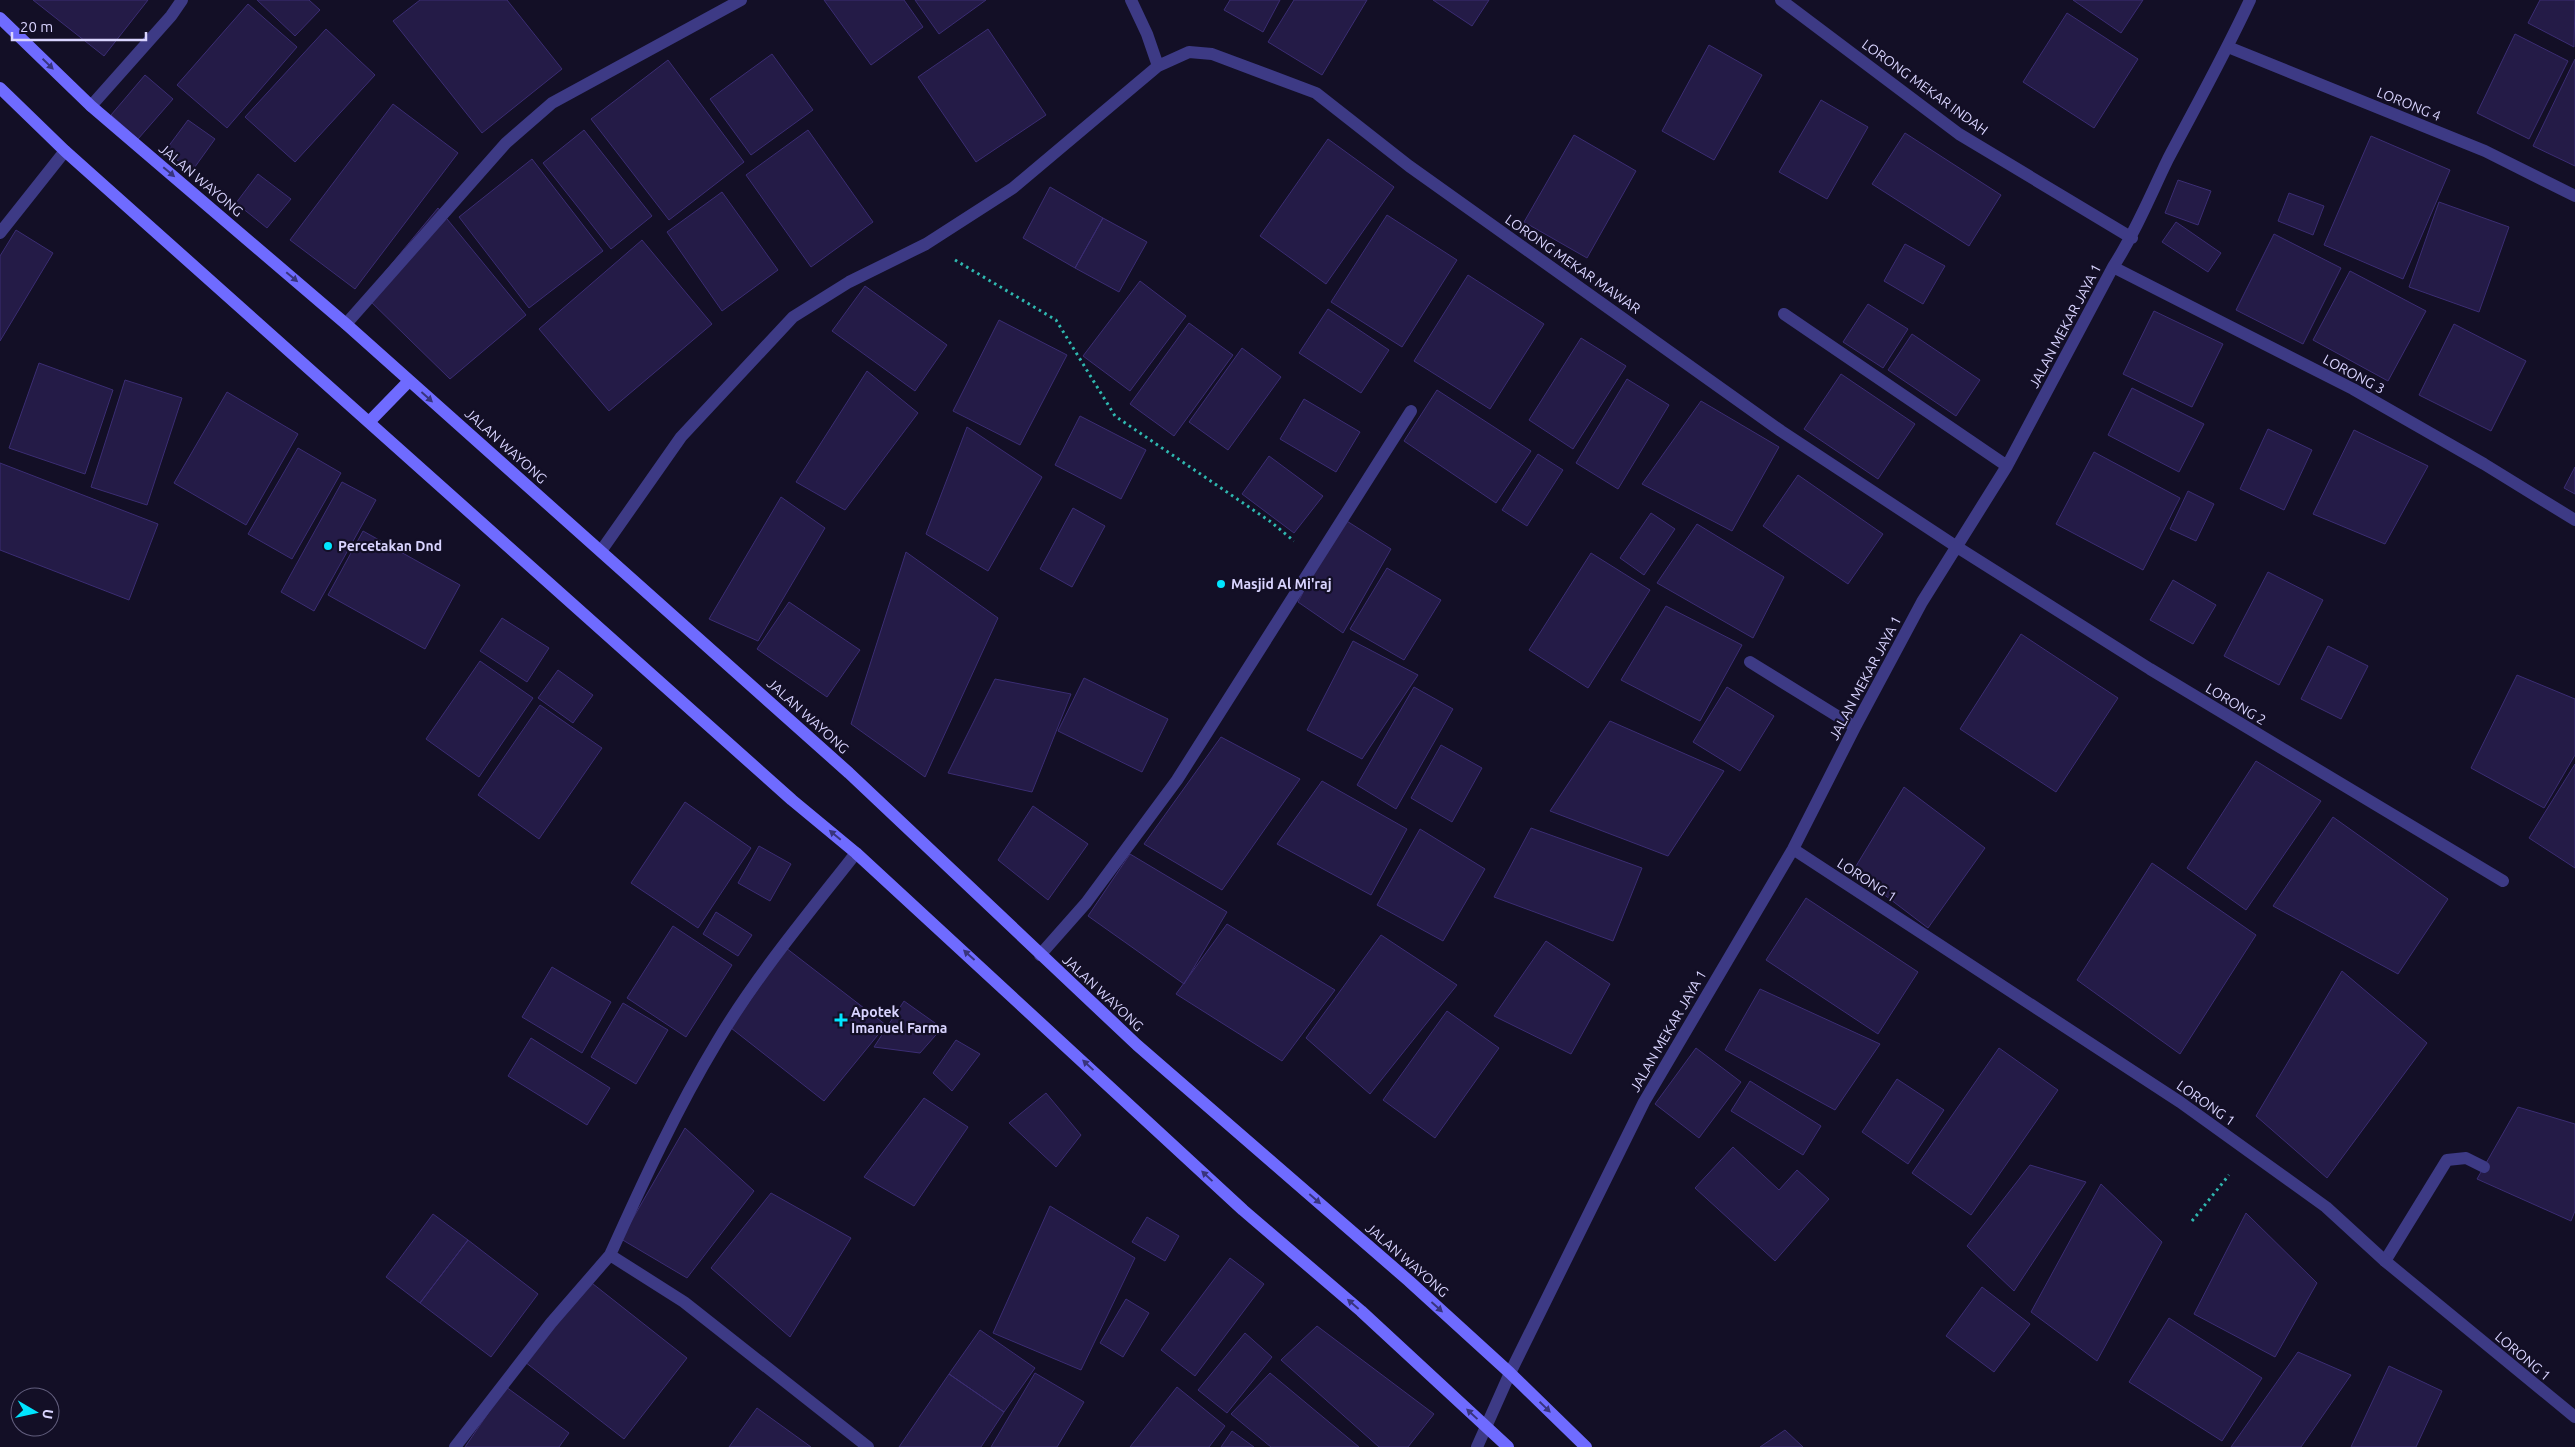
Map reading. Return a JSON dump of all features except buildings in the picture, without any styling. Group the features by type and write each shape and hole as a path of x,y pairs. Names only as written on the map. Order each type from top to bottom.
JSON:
{"street":[{"path":"91,106 171,16 182,0"},
{"path":"346,324 506,143 552,103 741,0"},
{"path":"1131,0 1148,34 1158,66"},
{"name":"LORONG MEKAR INDAH","path":"1781,0 1959,134 2132,238"},
{"name":"JALAN MEKAR JAYA 1","path":"1477,1447 1510,1372 1644,1102 1793,849 1855,727 1922,602 2007,466 2113,267 2132,238 2168,161 2228,47 2250,0"},
{"name":"JALAN WAYONG","path":"0,18 91,106 346,324 849,773 1137,1045 1402,1274 1510,1372 1586,1447"},
{"name":"LORONG 4","path":"2228,47 2485,151 2575,196"},
{"name":"LORONG MEKAR MAWAR","path":"601,551 681,437 793,317 849,282 926,244 1013,188 1158,66 1189,52 1212,54 1316,93 1409,166 1781,431 1957,547"},
{"path":"0,88 65,152 792,800 856,853 1243,1210 1361,1311 1508,1447"},
{"path":"0,233 65,152"},
{"name":"LORONG 3","path":"2113,267 2353,389 2484,464 2575,520"},
{"path":"1784,314 2007,466"},
{"path":"370,422 409,380"},
{"path":"1040,955 1086,903 1177,780 1316,558 1411,411"},
{"name":"LORONG 2","path":"1957,547 2150,669 2503,882"},
{"path":"1750,662 1855,727"},
{"name":"LORONG 1","path":"1793,849 2180,1102 2326,1207 2385,1261 2575,1417"},
{"path":"455,1447 551,1322 610,1255 681,1106 718,1040 791,936 856,853"},
{"path":"2385,1261 2432,1180 2447,1160 2466,1158 2484,1167"},
{"path":"610,1255 684,1302 868,1447"}],"path":[{"path":"926,244 1056,320 1114,416 1271,522 1316,558"},
{"path":"2192,1221 2249,1152"}],"place":[{"name":"Percetakan Dnd","path":"328,546"},
{"name":"Masjid Al Mi'raj","path":"1221,584"},
{"name":"Apotek Imanuel Farma","path":"841,1020"}]}
